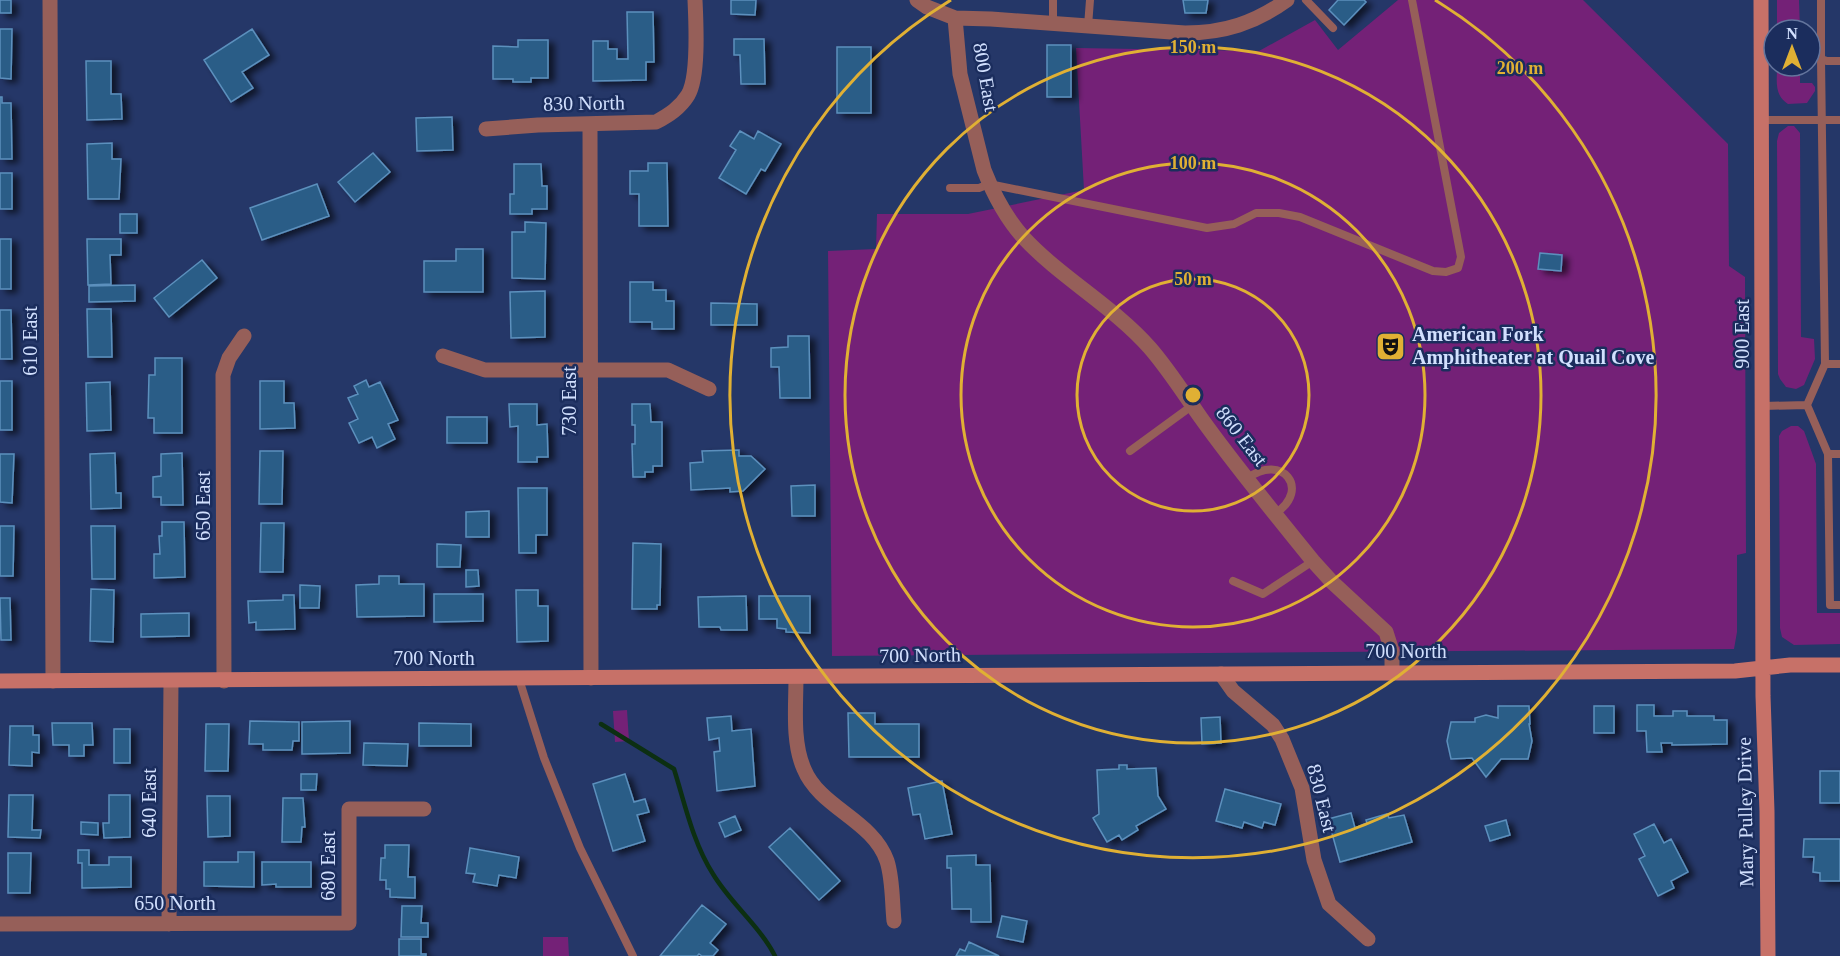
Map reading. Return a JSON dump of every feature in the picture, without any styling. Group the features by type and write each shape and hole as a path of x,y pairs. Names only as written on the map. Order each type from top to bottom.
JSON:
{"street":[{"name":"610 East","path":"50,0 53,681"},
{"name":"830 North","path":"486,129 529,125 656,122 679,107 690,92 696,56 695,0"},
{"path":"917,0 927,7 955,18 1206,33 1222,31 1247,23 1287,0"},
{"name":"900 East","path":"1761,0 1763,668"},
{"name":"800 East","path":"955,18 960,74 989,184"},
{"name":"730 East","path":"590,124 591,678"},
{"name":"860 East","path":"989,184 1022,236 1148,346 1168,369 1192,405 1313,561 1332,582 1386,632 1392,651 1392,672"},
{"name":"650 East","path":"224,681 223,375 230,358 244,336"},
{"path":"443,356 485,370 668,370 709,389"},
{"name":"700 North","path":"0,681 1735,671 1790,665 1840,665"},
{"name":"Mary Pulley Drive","path":"1763,668 1768,956"},
{"name":"830 East","path":"1221,674 1233,691 1273,725 1282,739 1302,788 1314,860 1329,904 1368,939"},
{"path":"796,677 797,738 804,770 819,792 876,842 887,861 894,921"},
{"name":"640 East","path":"169,924 171,681"},
{"name":"680 East","path":"349,923 349,809 424,809"},
{"name":"650 North","path":"0,924 349,923"}],"lane":[{"path":"1053,0 1053,23"},
{"path":"1088,26 1090,0"},
{"path":"1306,0 1333,28"},
{"path":"950,188 979,188 989,184 1207,228 1234,224 1256,213 1279,213 1310,221 1433,271 1446,272 1458,268 1461,257 1412,0"},
{"path":"1821,0 1821,18"},
{"path":"1822,58 1840,61"},
{"path":"1822,78 1825,364 1807,405 1828,454 1830,605 1840,605"},
{"path":"1761,120 1840,120"},
{"path":"1825,364 1840,364"},
{"path":"1130,451 1192,405"},
{"path":"1763,406 1807,405"},
{"path":"1828,454 1840,454"},
{"path":"1248,478 1264,468 1279,470 1286,474 1291,483 1292,494 1287,506 1276,513"},
{"path":"1233,581 1263,594 1313,561"},
{"path":"519,679 544,758 580,848 633,956"}],"shaded area":[{"path":"1398,0 1583,0 1728,144 1729,266 1745,277 1746,553 1737,555 1737,632 1734,649 832,656 828,251 876,249 877,214 968,214 1084,190 1076,48 1259,51 1315,20 1338,50"},
{"path":"1777,0 1799,0 1800,18 1777,18"},
{"path":"1777,78 1800,78 1800,83 1812,83 1815,91 1807,103 1788,104 1780,97"},
{"path":"1788,126 1794,126 1800,133 1801,337 1814,339 1815,359 1804,385 1796,389 1786,387 1778,374 1777,141 1779,133"},
{"path":"1791,426 1798,426 1804,431 1816,464 1817,613 1840,613 1840,644 1794,645 1782,637 1780,628 1779,436 1782,431"},
{"path":"627,710 629,741 615,742 613,711"},
{"path":"543,937 568,937 569,956 543,956"}],"building":[{"path":"0,0 11,0 11,13 0,13"},
{"path":"731,0 756,0 755,15 731,14"},
{"path":"1183,0 1208,0 1206,13 1185,13"},
{"path":"1338,0 1364,0 1366,2 1344,25 1329,10"},
{"path":"627,12 653,12 654,62 646,62 646,80 593,81 593,41 608,41 608,49 617,49 617,59 628,59"},
{"path":"0,29 12,29 11,79 0,78"},
{"path":"252,29 269,55 242,72 253,88 231,102 204,60"},
{"path":"734,39 764,39 765,84 741,84 740,55 734,55"},
{"path":"518,40 548,40 548,78 531,78 531,82 493,79 493,46 518,47"},
{"path":"1047,45 1071,45 1071,97 1047,97"},
{"path":"837,47 871,47 871,113 837,113"},
{"path":"86,61 111,61 111,94 121,94 122,119 87,120"},
{"path":"0,97 2,97 2,103 11,103 12,159 0,159"},
{"path":"452,117 453,150 417,151 416,118"},
{"path":"740,131 754,139 758,131 781,144 765,171 761,169 746,194 719,178 736,150 730,146"},
{"path":"112,143 112,159 121,159 119,199 88,199 87,144"},
{"path":"373,153 390,172 355,202 338,182"},
{"path":"648,163 667,163 668,226 639,226 639,194 630,194 630,171 648,171"},
{"path":"514,164 541,164 542,186 547,186 547,209 532,209 532,214 510,214 510,194 514,194"},
{"path":"0,173 12,173 12,209 0,209"},
{"path":"317,184 329,216 262,240 250,208"},
{"path":"120,214 137,214 137,233 120,233"},
{"path":"525,222 546,223 545,279 512,278 512,232 525,232"},
{"path":"0,239 11,239 11,289 0,289"},
{"path":"87,239 121,239 121,255 110,255 111,284 88,285"},
{"path":"456,249 483,249 483,292 424,292 424,261 456,261"},
{"path":"1540,253 1562,255 1561,271 1538,269"},
{"path":"202,260 217,278 169,317 154,298"},
{"path":"630,282 653,282 653,290 666,290 666,301 674,301 674,329 652,329 652,322 630,322"},
{"path":"135,285 135,301 89,302 89,286"},
{"path":"545,291 545,337 511,338 510,292"},
{"path":"711,303 757,304 757,325 711,325"},
{"path":"87,309 111,309 112,357 88,357"},
{"path":"0,310 11,310 12,359 0,359"},
{"path":"788,336 809,336 810,398 780,398 779,367 771,367 771,348 788,347"},
{"path":"155,358 182,358 182,433 154,433 154,418 148,418 149,375 155,375"},
{"path":"366,380 369,387 380,382 398,420 388,424 395,439 377,448 372,437 359,443 349,423 358,419 348,398 358,394 354,386"},
{"path":"0,381 12,381 12,430 0,430"},
{"path":"260,381 284,381 284,403 294,403 295,428 260,429"},
{"path":"110,382 111,430 87,431 86,383"},
{"path":"509,404 537,404 537,425 547,424 548,457 537,457 537,462 518,462 518,426 510,427"},
{"path":"632,404 650,404 651,422 662,422 662,466 653,466 653,472 645,472 645,477 633,477 632,444 635,444 635,425 632,425"},
{"path":"447,417 487,417 487,443 447,443"},
{"path":"739,450 739,456 751,456 765,469 743,491 730,492 730,488 691,490 690,463 703,462 702,451"},
{"path":"260,451 283,451 282,504 259,504"},
{"path":"115,453 116,493 121,493 121,508 91,509 90,454"},
{"path":"182,453 183,505 161,505 161,497 153,497 153,477 161,476 161,454"},
{"path":"0,454 14,454 12,503 0,502"},
{"path":"815,485 815,516 792,516 791,486"},
{"path":"518,488 547,488 547,535 536,535 536,553 519,553"},
{"path":"489,511 489,537 466,537 466,512"},
{"path":"162,522 184,522 185,577 154,578 154,554 160,554 159,536 162,536"},
{"path":"261,523 284,523 283,572 260,572"},
{"path":"0,526 14,526 13,576 0,576"},
{"path":"91,526 115,526 115,579 92,579"},
{"path":"633,543 661,544 660,605 657,605 657,609 632,609"},
{"path":"437,544 461,545 460,567 437,567"},
{"path":"466,570 478,570 479,586 466,587"},
{"path":"379,576 399,576 399,584 424,584 424,616 357,617 356,585 379,584"},
{"path":"300,585 320,586 319,608 300,608"},
{"path":"91,589 114,590 113,642 90,641"},
{"path":"516,590 538,590 538,606 548,606 548,641 517,642"},
{"path":"434,594 483,594 483,621 434,622"},
{"path":"283,595 294,595 295,629 256,630 256,622 249,623 248,601 283,600"},
{"path":"746,596 747,630 699,627 698,597"},
{"path":"759,596 810,596 810,633 786,632 786,629 777,628 777,619 759,619"},
{"path":"0,598 10,598 11,640 1,640"},
{"path":"189,613 189,636 141,637 141,614"},
{"path":"1637,705 1654,705 1654,716 1673,716 1673,711 1687,711 1687,716 1714,716 1714,720 1727,720 1727,744 1672,745 1672,743 1661,743 1662,752 1647,752 1646,731 1637,731"},
{"path":"1498,706 1529,706 1532,741 1528,759 1501,759 1486,777 1472,758 1451,759 1447,741 1451,722 1475,722 1475,718 1486,715 1498,718"},
{"path":"1594,706 1614,706 1614,733 1594,733"},
{"path":"848,713 875,713 875,724 919,724 919,757 849,757"},
{"path":"731,716 732,731 751,729 755,786 717,791 714,752 720,751 719,738 709,740 707,718"},
{"path":"1220,717 1221,743 1202,744 1201,718"},
{"path":"250,721 299,722 299,741 293,741 292,750 263,750 263,744 249,744"},
{"path":"350,721 350,753 302,754 302,722"},
{"path":"52,723 92,723 93,745 84,745 84,756 69,756 69,745 53,745"},
{"path":"419,723 471,724 471,746 419,746"},
{"path":"206,724 229,724 228,771 205,771"},
{"path":"10,726 33,726 33,735 39,735 39,753 32,752 32,766 9,765"},
{"path":"114,729 130,729 130,763 114,763"},
{"path":"364,743 408,744 407,766 363,765"},
{"path":"1119,765 1127,765 1127,769 1156,768 1158,796 1166,809 1136,826 1138,830 1122,840 1119,835 1107,842 1093,818 1099,814 1097,770 1119,769"},
{"path":"1820,771 1840,771 1840,803 1820,803"},
{"path":"301,774 317,774 316,790 301,790"},
{"path":"625,774 634,802 645,799 649,812 637,815 645,841 613,851 593,784"},
{"path":"942,781 952,834 925,839 920,814 913,815 908,788"},
{"path":"1225,789 1281,804 1275,825 1264,822 1262,828 1244,822 1242,828 1216,821"},
{"path":"9,795 33,795 32,830 41,830 40,838 8,837"},
{"path":"109,795 130,795 130,837 104,838 103,823 109,823"},
{"path":"207,796 230,796 230,836 208,837"},
{"path":"283,798 303,798 305,827 302,827 301,842 282,842"},
{"path":"1351,813 1355,828 1367,823 1366,820 1387,814 1389,818 1404,815 1412,842 1340,862 1328,819"},
{"path":"735,816 741,830 725,837 719,823"},
{"path":"1506,820 1510,835 1490,841 1485,826"},
{"path":"81,822 98,823 98,835 81,834"},
{"path":"1654,824 1664,843 1671,839 1688,872 1671,881 1674,888 1658,896 1639,859 1645,856 1634,834"},
{"path":"790,828 840,881 819,900 769,847"},
{"path":"1804,839 1840,839 1840,881 1820,881 1820,873 1813,872 1814,857 1803,857"},
{"path":"385,845 409,845 408,877 415,877 415,898 390,897 390,889 386,889 386,880 380,880 381,858 385,858"},
{"path":"470,848 519,857 516,878 499,875 497,886 473,882 475,874 466,873"},
{"path":"78,850 89,850 89,865 109,865 109,857 131,857 131,887 82,888 82,863 78,863"},
{"path":"238,852 254,852 254,887 204,886 204,862 238,862"},
{"path":"8,853 31,853 30,893 8,893"},
{"path":"976,855 976,865 990,865 991,922 971,922 971,909 952,909 951,868 947,868 947,856"},
{"path":"262,862 311,862 311,887 262,885"},
{"path":"702,905 726,924 710,943 718,950 713,956 699,954 697,956 660,956"},
{"path":"402,906 422,906 421,923 428,923 428,937 401,937"},
{"path":"1002,916 1027,921 1023,942 997,937"},
{"path":"399,939 421,939 421,954 426,954 426,956 399,956"},
{"path":"969,942 999,956 956,956 960,949 965,951"}],"waterway":[{"path":"601,724 674,769 690,823 706,862 720,885 761,934 775,956"}],"place":[{"name":"American Fork Amphitheater at Quail Cove","path":"1391,346"}]}
